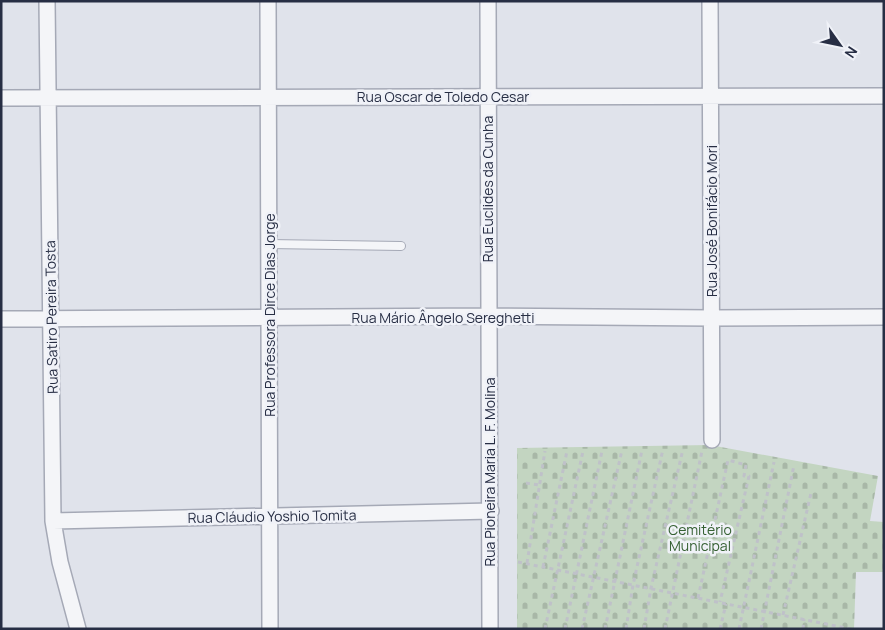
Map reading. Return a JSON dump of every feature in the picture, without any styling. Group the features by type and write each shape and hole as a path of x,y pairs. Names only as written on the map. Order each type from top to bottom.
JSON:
{"street":[{"name":"Rua Satiro Pereira Tosta","path":"47,1 53,521 60,562 78,629"},
{"name":"Rua Professora Dirce Dias Jorge","path":"268,1 268,516 270,629"},
{"name":"Rua Euclides da Cunha","path":"488,1 488,316"},
{"name":"Rua José Bonifácio Mori","path":"707,444 711,318 710,1"},
{"name":"Rua Oscar de Toledo Cesar","path":"1,98 487,95 884,96"},
{"name":"Rua Mário Ângelo Sereghetti","path":"1,319 488,316 884,317"},
{"name":"Rua Pioneira Maria L. F. Molina","path":"488,316 491,511 490,629"},
{"name":"Rua Cláudio Yoshio Tomita","path":"53,521 491,511"}],"lane":[{"path":"269,244 400,246"}],"path":[{"path":"665,629 707,444"},
{"path":"626,629 633,585 662,449"},
{"path":"582,629 622,450"},
{"path":"605,629 642,450"},
{"path":"644,629 651,588 683,450"},
{"path":"526,563 545,451"},
{"path":"542,566 567,451"},
{"path":"545,629 583,451"},
{"path":"565,629 602,451"},
{"path":"698,598 728,460 746,465 744,476 749,476 720,602"},
{"path":"739,629 774,462"},
{"path":"761,629 794,465"},
{"path":"526,483 539,485"},
{"path":"783,615 811,493"},
{"path":"518,562 851,629"},
{"path":"720,629 726,604"},
{"path":"802,629 804,619"}],"green space":[{"name":"Cemitério Municipal","path":"710,445 878,476 870,521 884,522 884,572 856,572 854,629 517,629 517,448"}]}
